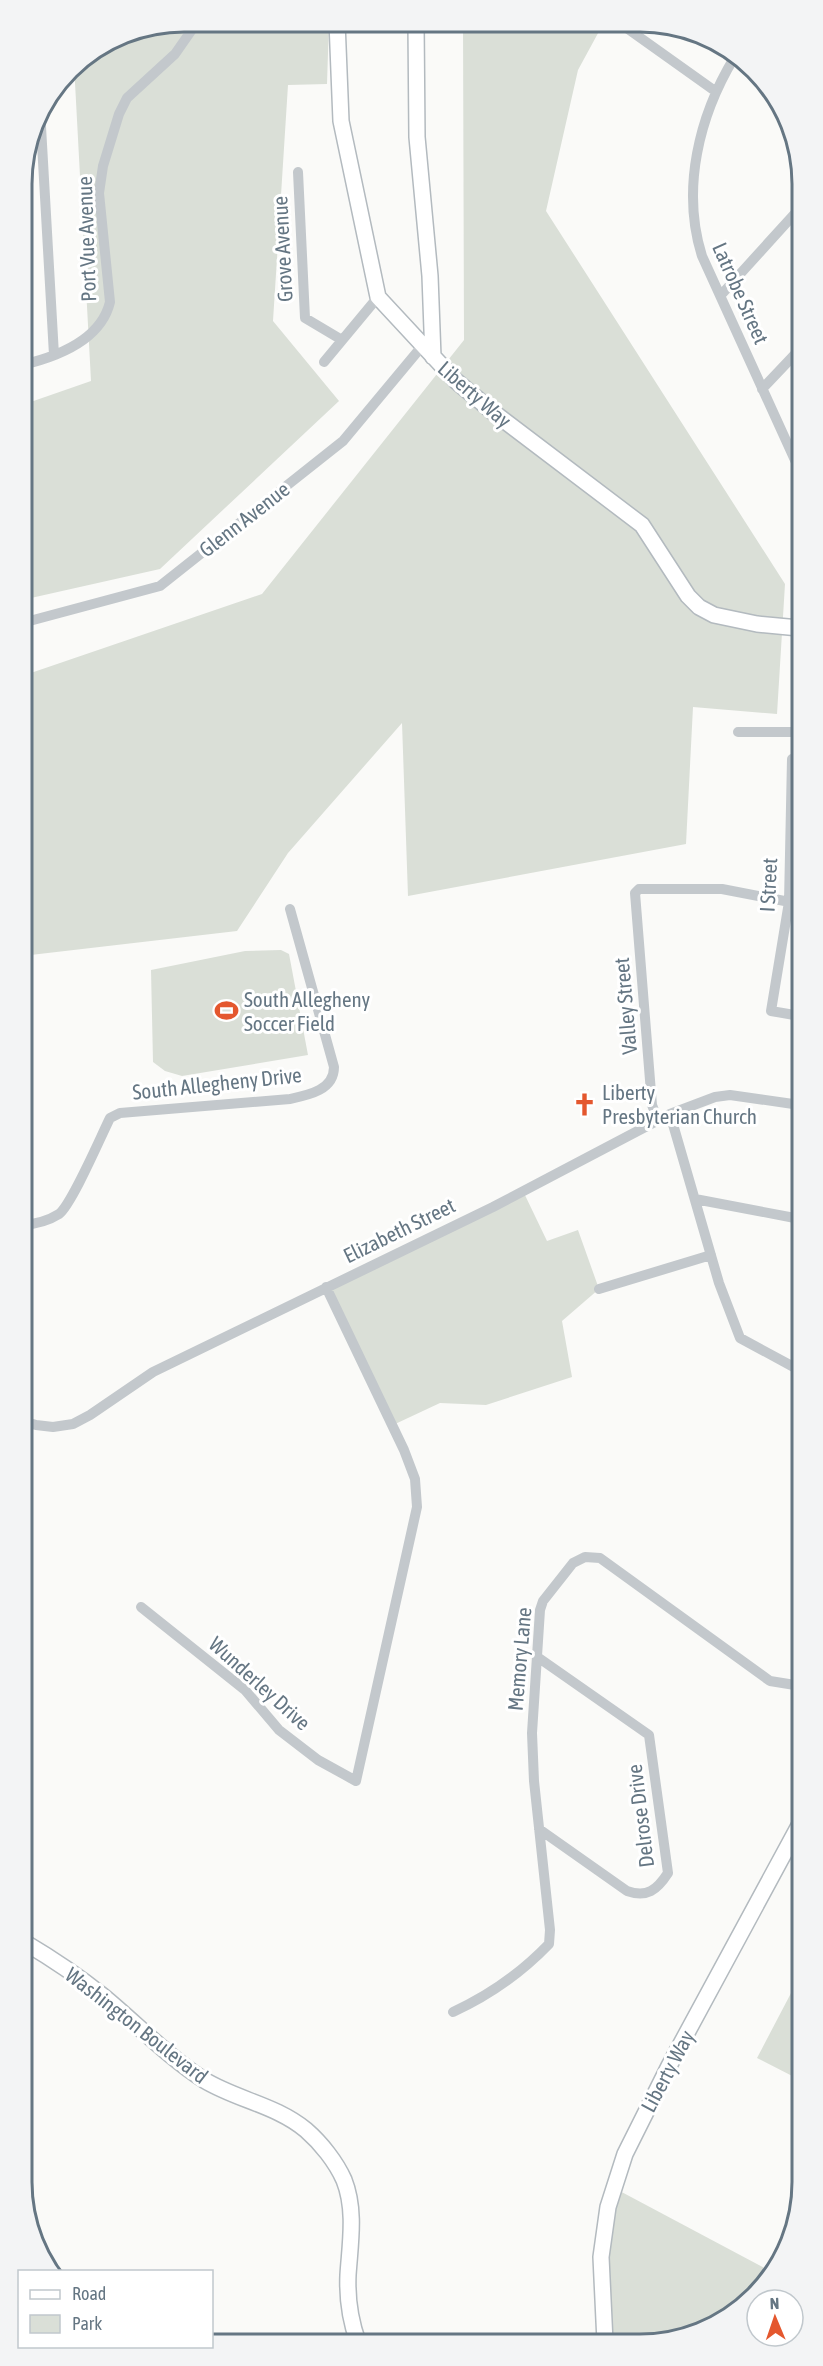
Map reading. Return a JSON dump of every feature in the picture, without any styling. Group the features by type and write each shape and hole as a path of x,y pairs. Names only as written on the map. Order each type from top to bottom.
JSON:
{"street":[{"name":"Port Vue Avenue","path":"32,362 54,355 83,340 107,314 110,302 99,193 103,166 119,114 127,98 175,54 190,32"},
{"path":"324,362 378,297 342,121 338,32"},
{"path":"416,32 417,136 430,276 428,351"},
{"path":"632,32 715,92"},
{"name":"Latrobe Street","path":"731,63 715,92 704,123 697,156 693,200 694,232 702,256 792,454"},
{"path":"41,131 54,355"},
{"name":"Grove Avenue","path":"298,172 305,318 342,340"},
{"path":"720,295 792,217"},
{"name":"Liberty Way","path":"378,297 456,381 493,412 642,525 688,596 699,607 714,615 735,620 792,627"},
{"name":"Glenn Avenue","path":"32,620 160,586 343,441 428,351"},
{"path":"762,389 792,359"},
{"path":"738,732 792,732"},
{"name":"Valley Street","path":"658,1121 652,1105 635,893 639,889 723,889 792,902"},
{"name":"South Allegheny Drive","path":"32,1224 60,1213 74,1191 110,1118 120,1113 290,1099 311,1095 328,1084 334,1075 334,1066 290,909"},
{"name":"I Street","path":"792,918 771,1011 792,1015"},
{"name":"Elizabeth Street","path":"32,1424 53,1427 73,1424 153,1372 503,1202 670,1114 715,1097 730,1095 792,1104"},
{"path":"670,1114 719,1283 740,1338 791,1366"},
{"path":"695,1199 791,1218"},
{"path":"598,1289 711,1255"},
{"name":"Wunderley Drive","path":"141,1607 244,1690 279,1730 318,1760 356,1781 417,1507 415,1479 404,1450 326,1287"},
{"name":"Memory Lane","path":"453,2012 490,1992 518,1972 549,1944 550,1930 534,1781 533,1742 538,1617 543,1602 573,1563 585,1557 600,1558 770,1681 791,1684"},
{"name":"Delrose Drive","path":"536,1656 649,1735 668,1873 661,1884 651,1892 636,1894 627,1891 539,1829"},
{"name":"Liberty Way","path":"605,2334 602,2257 608,2207 625,2154 664,2076 791,1840"},
{"name":"Washington Boulevard","path":"32,1947 54,1960 102,1996 173,2057 205,2080 290,2118 322,2146 344,2181 350,2211 352,2250 348,2299 355,2334"}],"green space":[{"path":"329,32 327,84 288,85 273,321 339,401 160,569 32,598 32,402 91,381 75,77 99,57 116,47 154,34"},
{"path":"463,32 599,32 578,70 546,211 785,584 777,714 693,707 686,844 408,896 402,723 288,853 237,931 32,955 32,673 262,594 464,340"},
{"name":"South Allegheny Soccer Field","path":"281,950 289,954 308,1055 182,1076 165,1071 153,1062 151,970 245,951"},
{"path":"523,1191 547,1241 578,1230 599,1289 562,1321 572,1377 486,1405 440,1403 393,1425 326,1287"},
{"path":"791,1993 791,2075 757,2058"},
{"path":"616,2189 765,2268 754,2283 749,2288 745,2288 745,2292 707,2319 669,2332 607,2334 604,2285"}],"place":[{"name":"South Allegheny Soccer Field","path":"226,1011"},
{"name":"Liberty Presbyterian Church","path":"584,1104"}]}
